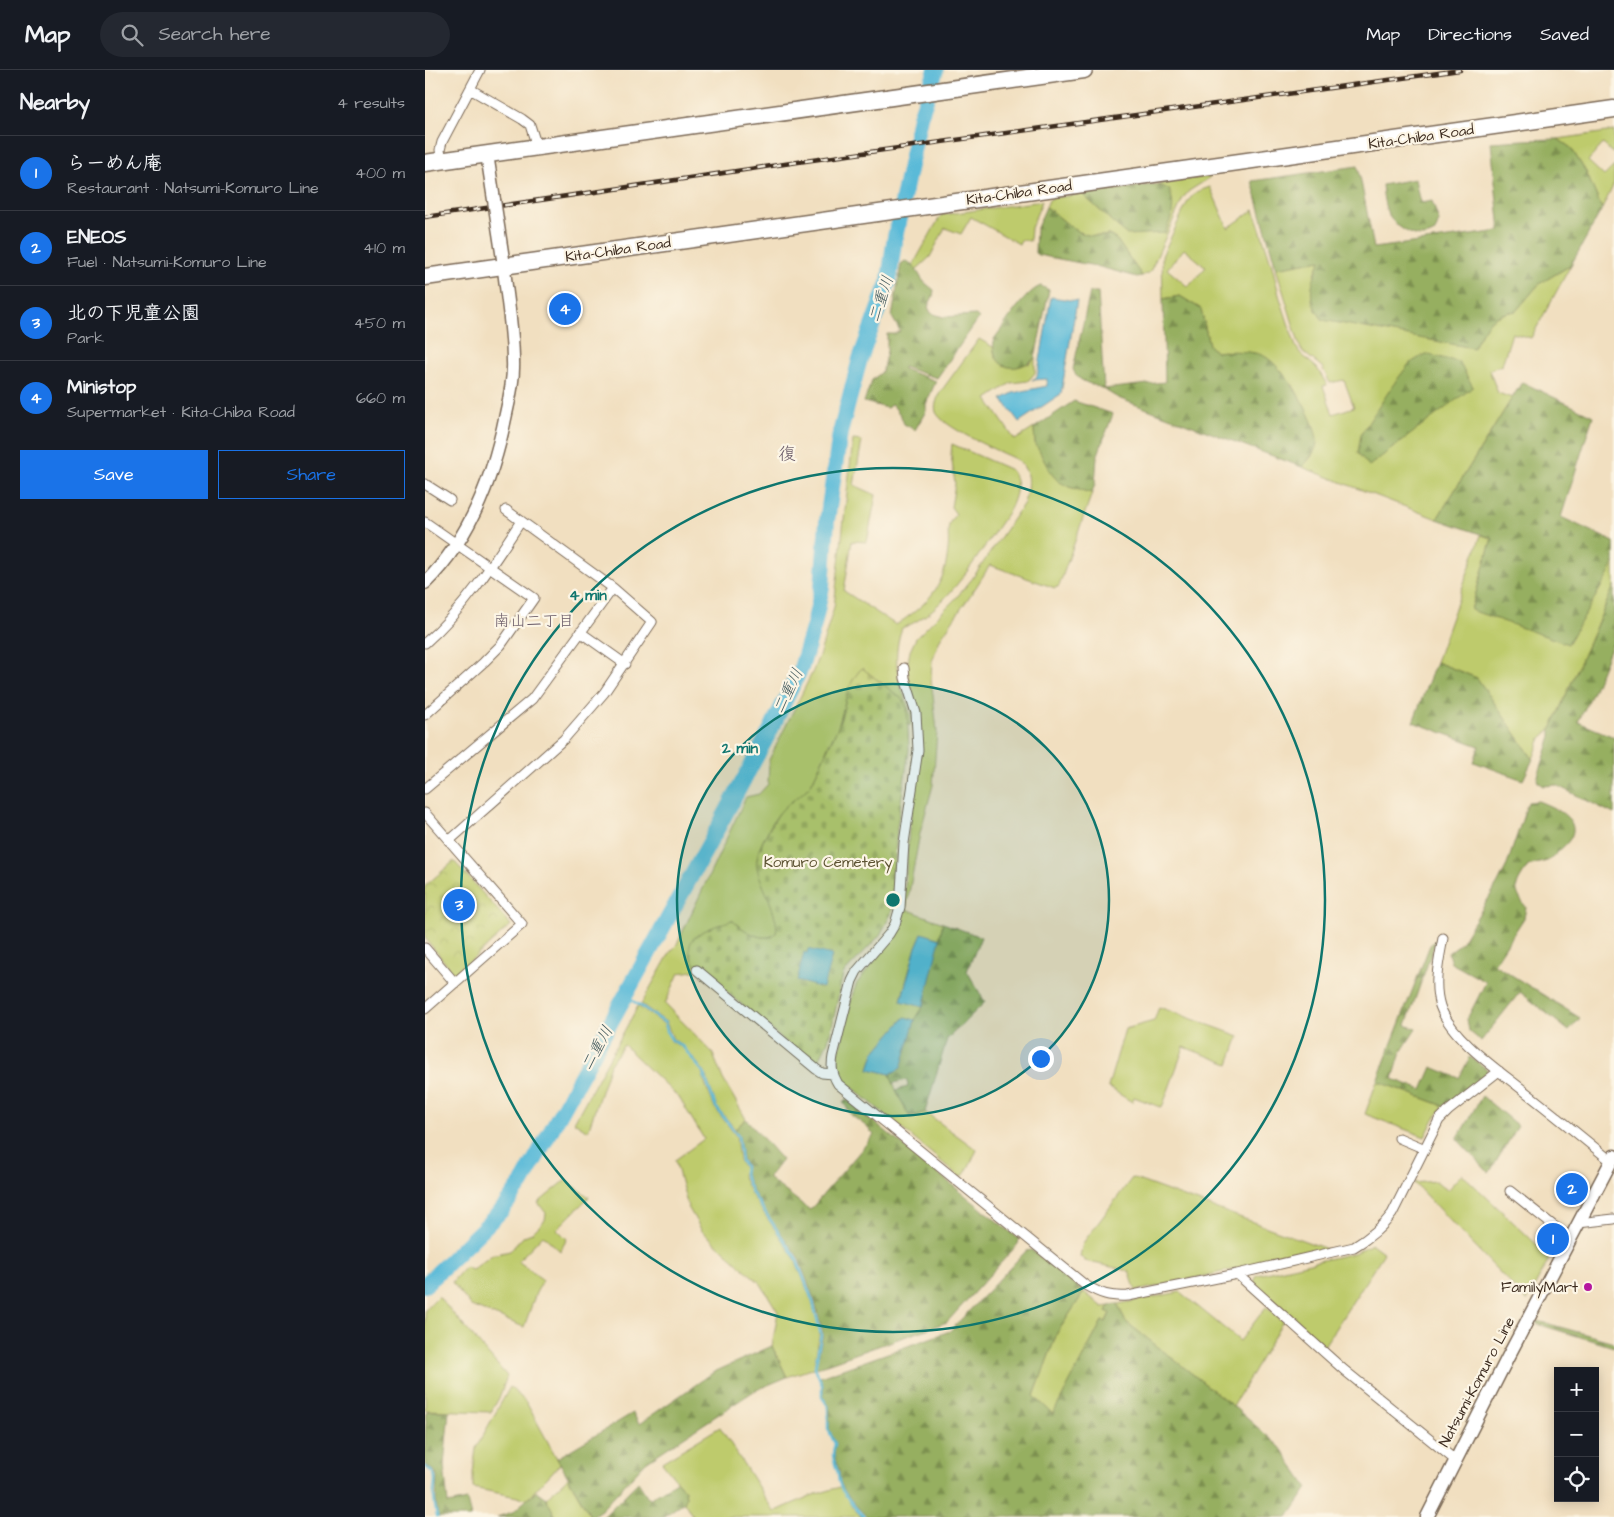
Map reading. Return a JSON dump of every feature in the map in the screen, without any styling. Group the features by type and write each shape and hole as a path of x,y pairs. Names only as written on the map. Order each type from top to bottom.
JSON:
{"highway":[{"path":"425,163 487,159 537,147 1084,70"},
{"name":"Kita-Chiba Road","path":"425,277 503,263 690,240 1614,109"}],"street":[{"path":"443,161 440,150 442,142 480,70"},
{"path":"470,90 530,125 537,147"},
{"path":"425,583 456,543 492,471 501,441 510,394 513,364 512,327 487,159"},
{"path":"425,484 450,500"},
{"path":"449,841 564,739 604,693 652,622 613,588 506,510"},
{"path":"425,643 442,628 491,568 521,521"},
{"path":"425,522 534,598 501,645 425,715"},
{"path":"425,789 532,699 613,588"},
{"path":"580,632 625,664"},
{"path":"904,668 905,678 916,712 918,750 904,843 900,907 895,924 889,934 857,971 852,981 833,1056 831,1067 833,1074 838,1084 1085,1285 1098,1293 1112,1297 1128,1296 1237,1274 1354,1247 1368,1239 1383,1226 1392,1214 1439,1120 1448,1110 1499,1071"},
{"path":"426,817 521,924 426,1007"},
{"path":"1443,938 1437,993 1442,1011 1450,1026 1466,1043 1499,1071 1613,1158"},
{"path":"425,948 455,983"},
{"path":"697,970 816,1069 826,1074 833,1074"},
{"path":"1399,1138 1425,1148"},
{"name":"Natsumi-Komuro Line","path":"1427,1517 1613,1158"},
{"path":"1510,1191 1570,1239"},
{"path":"1578,1223 1614,1219"},
{"path":"1237,1274 1344,1370 1455,1460"}],"green space":[{"path":"1614,131 1614,154 1603,144 1588,161 1604,176 1614,166 1614,184 1602,209 1586,172 1571,148 1558,139"},
{"path":"1558,139 1571,148 1586,172 1602,209 1571,265 1539,284 1516,311 1499,315 1489,322 1473,348 1323,320 1314,305 1311,291 1321,260 1276,268 1252,181 1358,166 1374,248 1500,231 1491,142"},
{"path":"1210,176 1189,191 1183,198 1150,272 1142,276 1117,240 1109,235 1099,236 1082,233 1046,207 1052,198 1082,194 1127,235 1161,186 1151,185"},
{"path":"1415,179 1421,203 1432,201 1439,221 1435,232 1426,236 1414,235 1395,223 1389,216 1384,200 1382,185"},
{"path":"1151,185 1169,189 1171,195 1173,206 1170,222 1165,233 1127,235 1082,194"},
{"path":"1210,187 1228,228 1254,210 1296,347 1317,368 1327,385 1323,386 1333,414 1354,407 1344,380 1330,383 1322,367 1303,352 1276,268 1322,259 1314,275 1473,348 1489,322 1499,315 1516,311 1539,284 1571,265 1531,338 1512,333 1502,365 1489,370 1498,393 1512,398 1437,519 1302,467 1312,456 1314,427 1293,385 1225,351 1215,352 1209,345 1201,309 1180,296 1163,299 1162,256 1188,201 1196,192","holes":["1184,249 1206,267 1188,287 1167,269"]},
{"path":"1042,201 1031,228 1030,241 1022,240 1019,244 971,217 961,234 945,228 930,257 916,270 913,265 941,215"},
{"path":"1046,207 1082,233 1099,236 1109,235 1117,240 1142,276 1137,277 1035,253 1036,230"},
{"path":"905,261 914,266 924,282 934,290 928,307 931,313 943,317 976,315 979,318 937,378 903,367 903,369 936,381 926,404 926,411 915,430 904,424 901,416 892,404 887,408 864,402 872,380 882,372 887,351 887,334 895,334 900,331 892,317 901,264"},
{"path":"1041,286 1049,290 1035,358 1020,366 1005,366 996,357 994,339 1028,294"},
{"path":"1090,292 1098,292 1104,389 1165,382 1163,299 1180,296 1201,309 1209,345 1215,352 1239,351 1259,354 1281,370 1298,394 1311,420 1317,441 1314,452 1302,467 1118,398 1103,389 1081,380 1073,369"},
{"path":"979,339 993,347 995,356 1029,364 1035,358 1035,373 1028,381 1011,383 987,399 1015,440 1034,428 1035,443 1069,487 1092,493 1059,586 1055,588 990,565 940,639 932,661 931,678 937,731 933,785 920,833 906,909 943,923 940,939 922,933 916,947 901,1000 923,1007 915,1020 905,1017 874,1053 869,1069 890,1074 910,1118 925,1112 977,1150 961,1178 845,1081 839,1070 838,1056 857,983 894,937 903,917 909,829 919,770 907,667 910,651 916,638 972,579 1024,503 1026,495 1027,477 1025,469 1020,463 955,429 946,423 936,412 939,394"},
{"path":"1425,354 1459,362 1473,387 1369,466 1358,453 1361,434 1409,364"},
{"path":"1522,382 1593,416 1561,517 1614,542 1614,562 1568,644 1471,610 1492,538 1437,519"},
{"path":"1074,401 1113,414 1097,457 1095,484 1092,493 1069,487 1058,481 1050,472 1035,443 1034,428"},
{"path":"853,440 862,441 854,485 876,495 867,542 852,541 844,591 896,625 925,602 943,575 948,550 949,526 956,514 951,507 955,484 951,454 952,444 1011,470 1017,485 1014,501 1009,511 962,578 934,609 902,628 898,642 897,665 899,680 909,709 911,725 908,725 907,709 902,699 862,668 852,681 837,729 812,782 802,794 782,810 768,830 758,853 757,863 759,873 775,913 776,933 771,936 759,937 731,920 694,971 679,973 665,1004 712,1052 723,1079 746,1119 735,1129 717,1107 704,1071 684,1047 673,1039 666,1022 641,1004 671,951 676,946 746,797 759,794 768,784 769,760 813,671 821,650 834,607"},
{"path":"1481,535 1492,538 1471,610 1610,570 1614,562 1614,586 1551,729 1541,738 1533,759 1477,678 1436,662"},
{"path":"1614,586 1614,640 1592,694 1578,722 1614,737 1614,814 1556,785 1544,786 1537,779 1551,737 1551,729"},
{"path":"1436,662 1477,678 1533,759 1523,780 1474,762 1479,746 1413,722"},
{"name":"Komuro Cemetery","path":"862,668 902,699 907,709 909,750 897,827 892,907 891,914 880,935 843,974 828,1041 816,1067 697,967 691,956 690,948 692,941 697,935 732,920 741,928 759,937 771,936 776,933 773,911 757,867 760,848 779,813 812,783 837,729 851,683"},
{"path":"1538,801 1563,813 1569,819 1573,832 1570,839 1553,857 1547,861 1528,866 1518,882 1518,895 1526,907 1524,918 1494,964 1580,1018 1569,1031 1520,992 1481,1041 1469,1031 1467,1019 1486,982 1451,963 1448,953 1461,943 1498,883 1507,865 1528,802"},
{"path":"454,861 511,925 455,975 425,938 425,886"},
{"path":"943,923 981,937 967,971 985,1002 947,1039 925,1112 910,1118 896,1090 908,1087 907,1080 893,1083 890,1074 901,1068 915,1020 923,1007"},
{"path":"1436,940 1406,1025 1416,1029 1401,1052 1393,1079 1422,1090 1432,1067 1459,1078 1470,1057 1487,1069 1487,1072 1472,1086 1444,1106 1377,1081 1430,945"},
{"path":"638,1006 664,1024 671,1041 683,1048 702,1072 715,1108 736,1136 739,1160 745,1170 742,1175 751,1194 795,1259 812,1302 820,1331 814,1368 787,1377 772,1346 778,1312 761,1284 702,1231 688,1207 675,1160 704,1139 680,1099 624,1045 610,1064 588,1131 574,1122"},
{"path":"1159,1007 1239,1036 1229,1064 1184,1047 1163,1105 1160,1107 1134,1097 1132,1102 1108,1087 1125,1029 1154,1021"},
{"path":"1377,1081 1444,1106 1434,1119 1425,1137 1365,1114"},
{"path":"1482,1096 1518,1126 1489,1173 1457,1139"},
{"path":"846,1099 1019,1239 1018,1244 947,1322 815,1368 823,1334 815,1302 798,1257 753,1192 745,1174 746,1166 742,1159 739,1136 735,1129 746,1119 782,1160 768,1178 810,1210 874,1135 866,1126 852,1116 843,1102"},
{"path":"1462,1174 1550,1257 1527,1301 1414,1183 1436,1181 1447,1190"},
{"path":"1132,1178 1327,1249 1136,1291 1129,1271 1085,1261 1080,1256 1083,1243"},
{"path":"566,1180 589,1197 557,1229 567,1239 560,1251 543,1235 518,1261 543,1280 536,1293 524,1327 471,1306 452,1282 465,1267 472,1270 492,1255 510,1251 524,1236 532,1233 545,1220 546,1213 538,1203"},
{"path":"1372,1244 1384,1253 1324,1346 1254,1283 1257,1275 1354,1253"},
{"path":"1032,1250 1084,1292 1057,1333 1034,1396 1053,1414 1102,1321 1106,1322 1110,1313 1106,1311 1109,1306 1118,1304 1125,1321 1233,1406 1280,1447 1308,1488 1288,1517 867,1517 848,1496 840,1482 839,1470 834,1454 836,1444 829,1429 829,1406 823,1397 823,1385 820,1377 950,1331 1026,1251"},
{"path":"1084,1292 1103,1307 1109,1306 1106,1311 1110,1313 1105,1323 1102,1321 1053,1415 1034,1396 1057,1333"},
{"path":"1180,1292 1240,1341 1266,1307 1283,1321 1233,1406 1125,1321 1118,1304"},
{"path":"438,1296 507,1376 499,1398 491,1412 425,1410 425,1310"},
{"path":"1538,1321 1614,1342 1614,1347 1537,1324"},
{"path":"772,1346 787,1377 754,1391 646,1462 601,1510 591,1517 557,1458 633,1413 639,1424 714,1372"},
{"path":"510,1387 526,1402 560,1464 527,1499 473,1488 476,1448"},
{"path":"427,1411 449,1411 444,1465 448,1504 467,1500 471,1517 438,1517 436,1500 437,1477 435,1472 425,1465"},
{"path":"720,1427 774,1512 810,1496 840,1487 854,1509 862,1517 693,1517 684,1502 686,1497 685,1491 662,1462"},
{"path":"568,1478 591,1517 556,1517 546,1498"},
{"path":"677,1481 685,1491 686,1497 684,1502 663,1517 603,1517 638,1482 649,1499"},
{"path":"536,1491 546,1498 556,1517 497,1517 513,1512"}],"water":[{"path":"1051,297 1077,301 1061,394 1019,422 1002,399 1013,393 1047,386 1047,379 1032,380 1037,377"},
{"path":"922,933 940,939 923,1007 901,1001 916,947"},
{"path":"808,949 832,955 823,988 797,981 804,952 807,953"},
{"path":"905,1017 915,1020 901,1068 890,1074 869,1069 874,1053"}],"waterway":[{"name":"二重川","path":"425,1285 501,1211 522,1183 715,833 769,733 801,668 814,625 822,587 827,521 840,433 860,359 889,280 894,242 920,117 936,70"},
{"path":"625,997 665,1023 672,1040 683,1047 703,1072 716,1107 738,1136 741,1161 745,1167 744,1174 752,1193 796,1258 813,1302 821,1335 815,1367 822,1385 822,1397 828,1406 828,1429 835,1444 833,1457 839,1482 846,1496 864,1517"},
{"path":"425,1467 435,1476 434,1499 437,1517"}],"railway":[{"path":"425,217 798,162 1460,70"}],"place":[{"name":"Ministop","path":"565,309"},
{"name":"北の下児童公園","path":"459,905"},
{"name":"ENEOS","path":"1572,1189"},
{"name":"らーめん庵","path":"1553,1239"},
{"name":"FamilyMart","path":"1588,1287"}],"district":[{"name":"復","path":"787,454"},
{"name":"南山二丁目","path":"534,621"}]}
